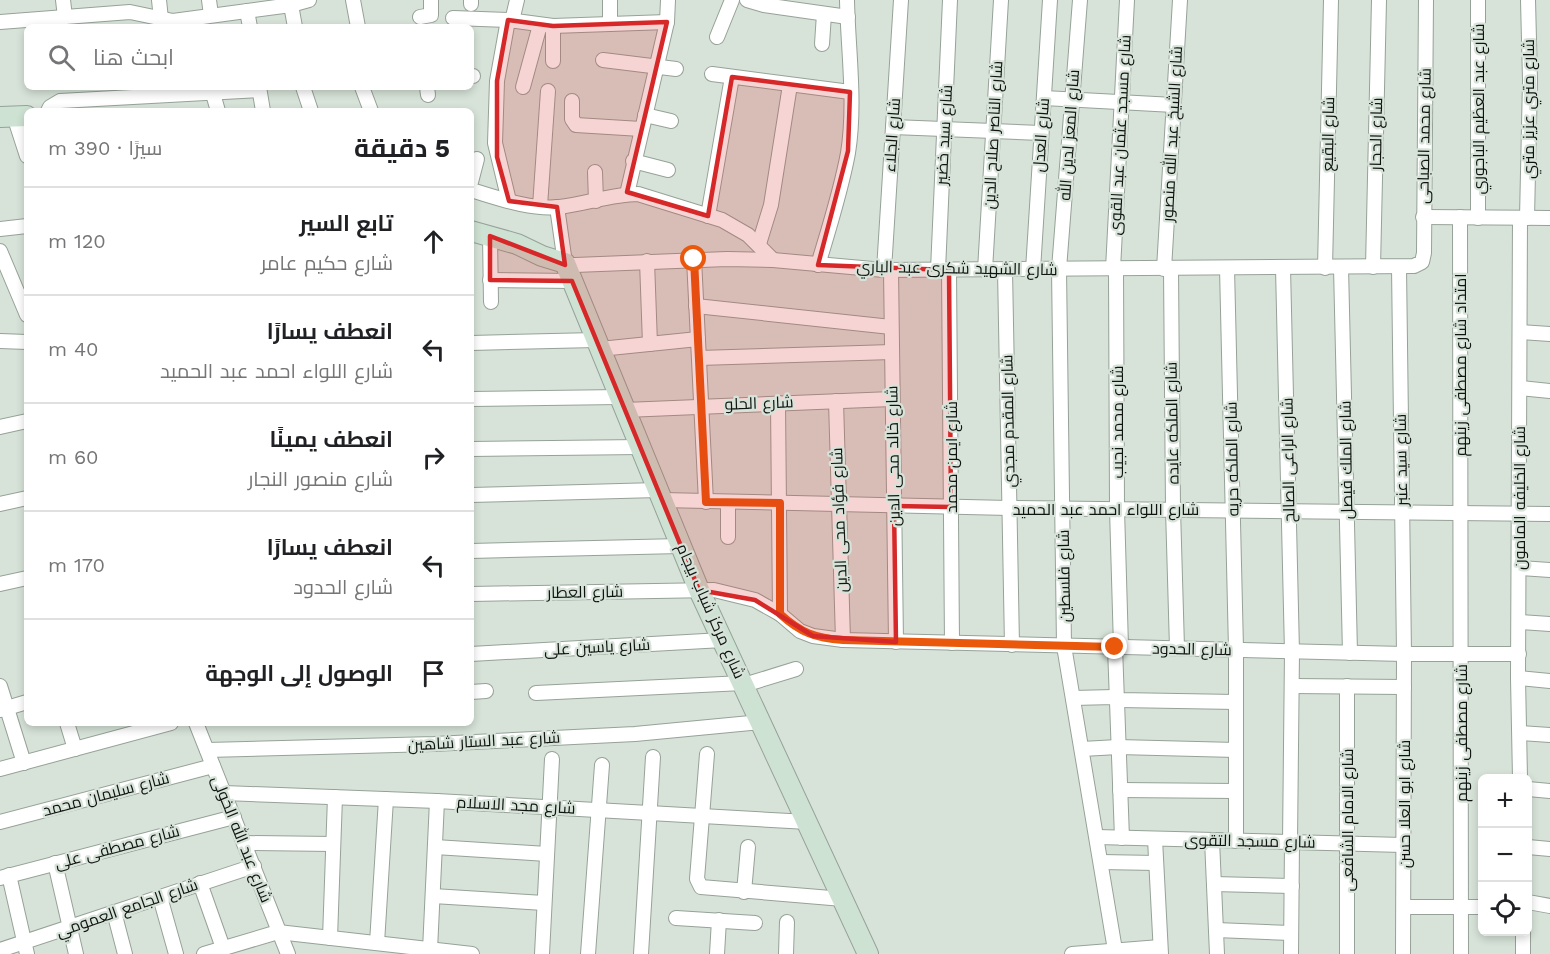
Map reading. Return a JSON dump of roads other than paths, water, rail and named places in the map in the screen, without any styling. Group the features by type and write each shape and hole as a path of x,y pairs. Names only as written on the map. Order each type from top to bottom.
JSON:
{"main road":[{"name":"شارع الشهيد شكرى عبد الباري","path":"474,232 517,244 569,272"},
{"name":"شارع مركز شباب بيجام","path":"569,272 699,590 868,954"}],"street":[{"path":"63,0 65,17"},
{"path":"159,0 161,19"},
{"path":"205,20 209,0"},
{"path":"353,0 357,24"},
{"path":"420,17 431,15 431,0"},
{"path":"509,201 495,143 497,81 510,20 517,0"},
{"path":"610,0 610,24"},
{"path":"627,194 667,22 668,0"},
{"path":"717,37 732,0"},
{"path":"747,0 764,5 848,17"},
{"path":"818,264 848,151 851,112 847,0"},
{"name":"شارع الجلاء","path":"887,270 901,0"},
{"name":"شارع سيد خضير","path":"944,270 944,129 950,0"},
{"name":"شارع الناصر صلاح الدين","path":"985,270 1001,0"},
{"name":"شارع العدل","path":"1033,270 1050,0"},
{"name":"شارع المعز لدين الله","path":"1059,269 1080,0"},
{"name":"شارع مسجد عثمان عبد القوى","path":"1114,269 1127,0"},
{"name":"شارع الشيخ عبد الله منصور","path":"1168,269 1180,0"},
{"name":"شارع البقيع","path":"1324,268 1331,0"},
{"name":"شارع الحجار","path":"1373,267 1379,0"},
{"name":"شارع محمد الصباحى","path":"1414,267 1424,258 1426,0"},
{"name":"شارع عبد العظيم الباجوري","path":"1478,0 1478,218"},
{"name":"شارع متري عزيز متري","path":"1524,218 1530,80 1528,0"},
{"path":"0,22 65,17 111,7 173,21 205,20 251,7 298,2 295,24"},
{"path":"250,24 251,7"},
{"path":"822,44 824,14"},
{"path":"453,18 510,20 546,25 667,22"},
{"path":"546,25 553,61"},
{"path":"524,87 546,25"},
{"path":"603,60 676,69"},
{"path":"712,74 850,92"},
{"path":"708,216 732,77"},
{"path":"759,244 771,205 790,85"},
{"path":"50,108 60,101 212,90 217,108"},
{"path":"259,90 262,108"},
{"path":"304,90 310,108"},
{"path":"367,90 370,108"},
{"path":"540,206 548,91"},
{"path":"1044,98 1174,105"},
{"path":"572,101 572,119 576,125 641,129"},
{"path":"645,115 671,121"},
{"path":"14,116 24,147"},
{"path":"893,127 1041,134"},
{"path":"474,171 477,159"},
{"path":"633,161 668,170"},
{"path":"595,172 596,201"},
{"path":"474,191 509,201 557,207 627,194 650,197 735,227 759,244 773,260"},
{"path":"490,279 569,272 557,207"},
{"path":"1424,217 1550,218"},
{"name":"امتداد شارع مصطفى زينهم","path":"1460,217 1460,513"},
{"name":"شارع الخليفه المامون","path":"1520,774 1518,678 1520,332 1524,218"},
{"path":"0,229 24,226"},
{"path":"490,236 491,302"},
{"path":"0,250 5,273 24,309"},
{"path":"694,259 706,502"},
{"name":"شارع الشهيد شكرى عبد الباري","path":"569,272 585,265 694,259 773,260 887,270 1414,267"},
{"path":"647,261 650,344"},
{"name":"شارع الملك فيصل","path":"1341,267 1350,653"},
{"name":"شارع سيد عنبر","path":"1399,267 1404,654"},
{"name":"شارع الملكه حريه","path":"1227,268 1236,649 1236,841"},
{"name":"شارع الراعى الصالح","path":"1283,268 1292,652 1291,954"},
{"name":"شارع فلسطين","path":"1059,269 1064,646 1115,950"},
{"name":"شارع محمد نجيب","path":"1114,269 1117,699 1122,838"},
{"name":"شارع الملكه عايده","path":"1168,269 1177,648"},
{"name":"شارع خالد محى الدين","path":"887,270 892,352 896,642"},
{"name":"شارع ايمن محمد","path":"944,270 951,507 952,643"},
{"name":"شارع المقدم مجدي","path":"1005,270 1012,645"},
{"path":"696,306 891,327"},
{"path":"1520,332 1550,334"},
{"path":"474,343 598,345 650,344 698,339"},
{"path":"0,341 24,342"},
{"path":"699,358 892,352"},
{"path":"1520,388 1550,391"},
{"name":"شارع الحلو","path":"474,399 701,405 892,399"},
{"name":"شارع فؤاد محى الدين","path":"836,401 843,640"},
{"path":"778,403 780,614"},
{"path":"0,427 24,422"},
{"path":"474,449 640,447"},
{"name":"شارع اللواء احمد عبد الحميد","path":"474,495 660,495 706,502 1063,509 1550,514"},
{"path":"0,504 24,499"},
{"path":"728,502 728,537"},
{"name":"شارع مصطفى زينهم","path":"1460,513 1461,954"},
{"path":"474,551 681,546"},
{"path":"1519,568 1550,570"},
{"path":"0,584 24,579"},
{"name":"شارع الحدود","path":"699,590 742,595 780,614 800,631 813,636 843,640 1292,652 1519,654"},
{"name":"شارع العطار","path":"474,594 699,590"},
{"path":"1519,622 1550,624"},
{"name":"شارع ياسين على","path":"474,654 723,640"},
{"name":"شارع ابو العلا حسن","path":"1403,954 1404,654"},
{"path":"536,693 743,684 796,669"},
{"path":"1518,678 1550,681"},
{"path":"0,686 3,709 24,763"},
{"path":"1292,686 1404,687"},
{"name":"شارع الامام الشافعى","path":"1347,686 1347,954"},
{"path":"474,692 486,691"},
{"path":"1073,698 1114,697 1117,699 1236,702"},
{"path":"3,709 24,703"},
{"name":"شارع عبد الستار شاهين","path":"207,750 399,745 635,734 761,722"},
{"path":"68,726 75,749"},
{"path":"0,770 75,749 126,729 148,726"},
{"name":"شارع عبد الله الخولى","path":"197,726 288,954"},
{"path":"1520,733 1550,735"},
{"path":"1082,749 1118,747 1236,750"},
{"path":"707,753 697,879 699,885 704,889 843,899"},
{"path":"641,954 653,757"},
{"path":"542,954 552,759"},
{"path":"588,954 602,765"},
{"name":"شارع سليمان محمد","path":"0,822 213,766"},
{"path":"1532,789 1550,791"},
{"path":"1120,790 1236,791"},
{"name":"شارع مجد الاسلام","path":"224,793 437,801 808,822"},
{"path":"330,938 335,797"},
{"path":"377,943 386,799"},
{"path":"430,950 437,801"},
{"name":"شارع مصطفى على","path":"5,877 234,817"},
{"name":"شارع مسجد التقوى","path":"1097,837 1403,845"},
{"path":"1072,954 1115,950 1160,950 1155,839"},
{"path":"1212,840 1217,954"},
{"path":"244,843 333,844"},
{"path":"435,847 547,854"},
{"path":"744,892 748,847"},
{"path":"1532,847 1550,849"},
{"path":"1101,862 1156,863"},
{"path":"54,863 76,954"},
{"name":"شارع الجامع العمومي","path":"0,950 26,948 70,927 254,866"},
{"path":"5,877 26,948"},
{"path":"200,883 223,948"},
{"path":"1214,884 1292,886"},
{"path":"433,896 544,903"},
{"path":"160,897 176,954"},
{"path":"1532,903 1550,906"},
{"path":"1404,907 1478,907"},
{"path":"114,912 126,954"},
{"path":"676,918 755,923"},
{"path":"717,954 719,920"},
{"path":"786,954 787,922"},
{"path":"1216,930 1291,933"},
{"path":"204,954 278,932 330,938 347,947 377,943 396,950 472,954"},
{"path":"1523,936 1523,954"}]}
